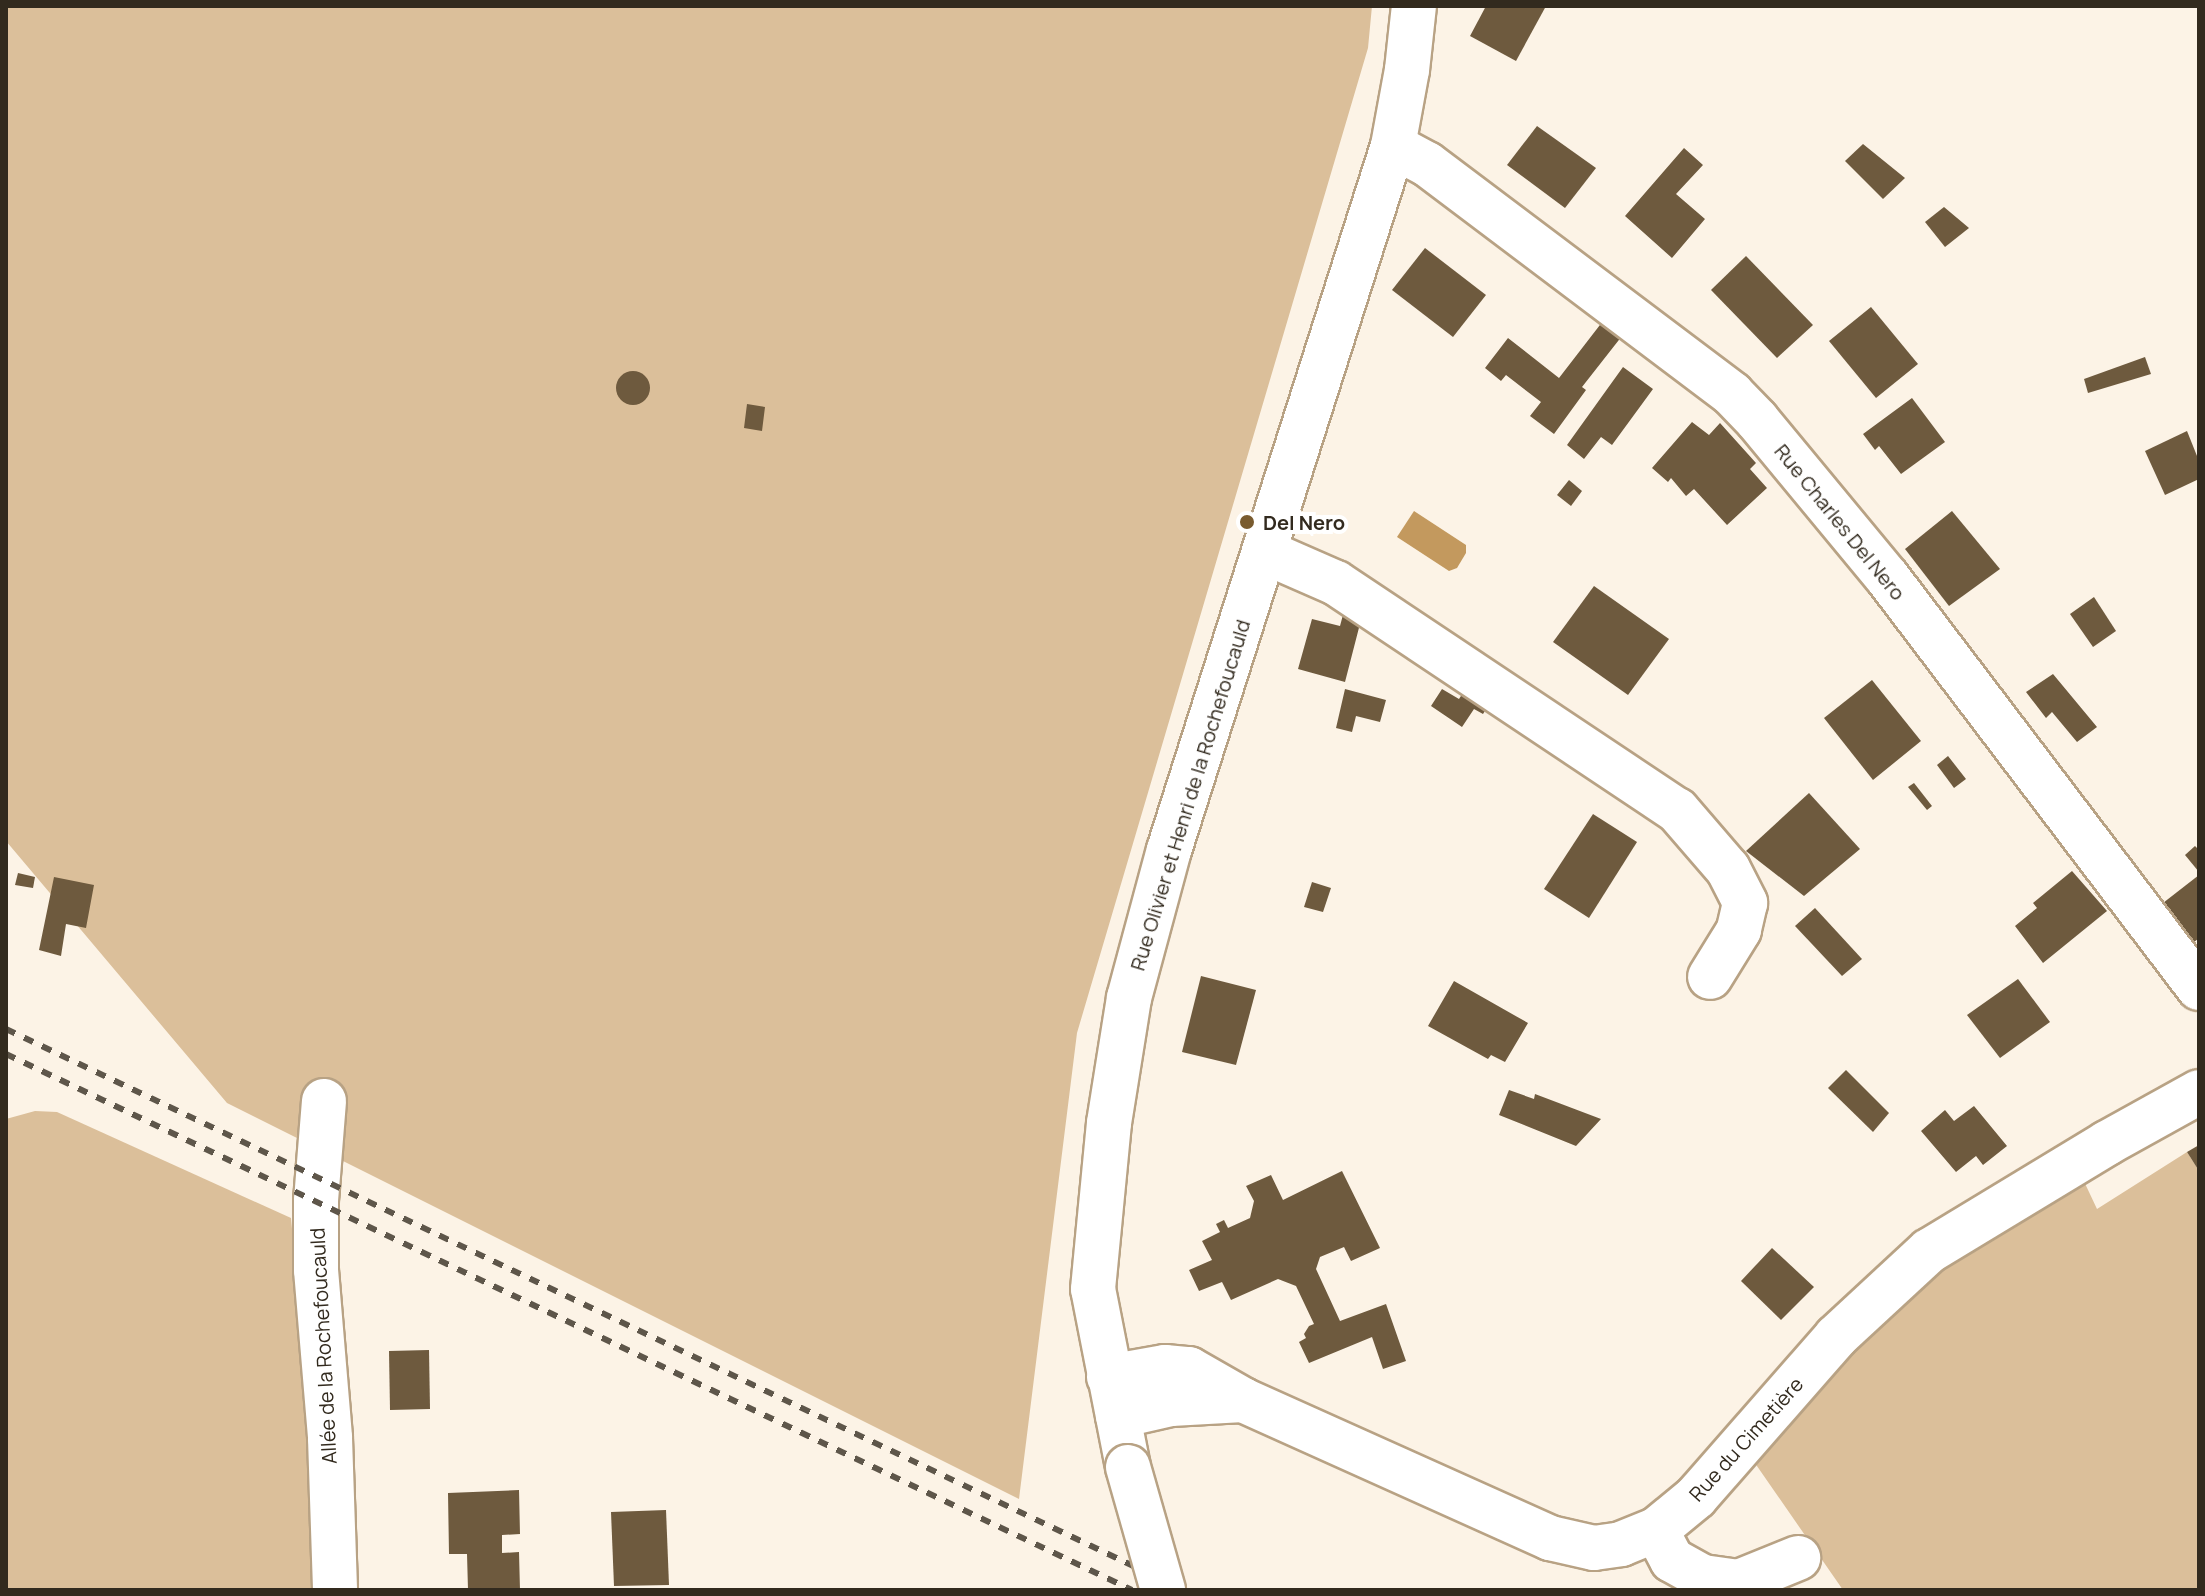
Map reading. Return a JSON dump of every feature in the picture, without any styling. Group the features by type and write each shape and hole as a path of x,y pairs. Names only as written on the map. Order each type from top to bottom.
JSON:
{"street":[{"name":"Rue Olivier et Henri de la Rochefoucauld","path":"1163,1590 1128,1467 1093,1289 1109,1123 1129,998 1169,850 1393,146 1407,70 1414,6"},
{"name":"Rue Charles Del Nero","path":"1393,146 1427,164 1732,394 1749,411 1887,577 2199,988"},
{"path":"1265,552 1336,583 1677,810 1728,869 1745,903 1739,930 1710,977"},
{"name":"Rue du Cimetière","path":"1113,1396 1165,1367 1189,1369 1243,1400 1569,1545 1594,1548 1621,1544 1656,1530 1696,1497 1836,1337 1918,1260 1957,1232 2199,1092"},
{"name":"Allée de la Rochefoucauld","path":"324,1101 316,1201 316,1270 330,1438 335,1590"},
{"path":"1656,1530 1672,1560 1703,1577 1739,1582 1798,1558"}],"shaded area":[{"path":"6,6 1372,6 1368,48 1077,1033 1019,1499 227,1103 6,841"},
{"path":"1414,511 1466,545 1466,553 1457,568 1449,571 1397,537"},
{"path":"35,1111 57,1112 291,1218 309,1415 313,1590 6,1590 6,1119"},
{"path":"2187,1152 2199,1171 2199,1590 1843,1590 1750,1456 1872,1310 2081,1175 2097,1209"}],"building":[{"path":"1486,6 1546,6 1516,61 1470,36"},
{"path":"1537,126 1596,168 1565,208 1507,165"},
{"path":"1863,144 1905,178 1883,199 1845,161"},
{"path":"1684,148 1703,165 1676,194 1705,219 1672,258 1625,216"},
{"path":"1944,207 1969,228 1945,247 1925,222"},
{"path":"1425,248 1486,295 1453,337 1392,290"},
{"path":"1746,256 1813,325 1777,358 1711,290"},
{"path":"1871,307 1918,364 1876,398 1829,341"},
{"path":"1603,321 1622,336 1582,387 1586,390 1554,434 1530,416 1541,402 1506,375 1501,381 1485,368 1508,338 1559,378"},
{"path":"2145,357 2151,374 2088,393 2084,379"},
{"path":"1623,367 1653,389 1612,445 1601,437 1584,459 1567,445"},
{"path":"633,371 645,376 650,388 645,400 633,405 621,400 616,388 621,376"},
{"path":"1912,398 1945,442 1901,474 1879,446 1875,450 1863,434"},
{"path":"747,404 765,407 762,431 744,428"},
{"path":"1692,422 1709,435 1720,423 1756,463 1750,469 1767,488 1727,525 1694,489 1686,496 1671,478 1668,482 1652,468"},
{"path":"2187,431 2199,461 2199,479 2165,495 2145,451"},
{"path":"1569,480 1582,491 1571,506 1557,495"},
{"path":"1952,511 2000,569 1949,606 1905,549"},
{"path":"1594,586 1669,639 1628,695 1553,642"},
{"path":"2094,597 2116,631 2093,647 2070,614"},
{"path":"1344,611 1362,616 1345,682 1298,669 1312,619 1340,626"},
{"path":"2053,674 2097,727 2077,742 2052,712 2046,718 2026,692"},
{"path":"1872,680 1921,741 1873,780 1824,718"},
{"path":"1470,682 1494,697 1483,714 1474,709 1462,727 1431,706 1442,689 1459,699"},
{"path":"1345,689 1386,700 1380,722 1356,716 1352,732 1336,728"},
{"path":"1948,756 1966,779 1954,788 1937,765"},
{"path":"1914,783 1932,806 1927,810 1908,787"},
{"path":"1809,793 1860,849 1804,896 1746,851"},
{"path":"1593,814 1637,842 1589,918 1544,889"},
{"path":"2195,846 2199,850 2199,872 2185,855"},
{"path":"2072,871 2107,911 2043,963 2015,926 2037,908 2033,903"},
{"path":"18,873 35,877 33,888 15,885"},
{"path":"2199,875 2199,938 2193,943 2163,903"},
{"path":"54,877 94,885 86,928 66,924 61,956 39,950"},
{"path":"1312,882 1331,888 1323,912 1304,907"},
{"path":"1815,908 1862,959 1842,976 1795,926"},
{"path":"1201,976 1256,990 1236,1065 1182,1052"},
{"path":"2018,979 2050,1022 2000,1058 1967,1015"},
{"path":"1454,981 1528,1023 1505,1062 1491,1055 1488,1059 1428,1026"},
{"path":"1846,1070 1889,1113 1873,1132 1828,1088"},
{"path":"1509,1090 1534,1099 1535,1094 1601,1119 1576,1146 1499,1115"},
{"path":"1974,1106 2007,1146 1983,1165 1976,1156 1956,1172 1921,1131 1945,1110 1954,1121"},
{"path":"2199,1145 2199,1171 2187,1152"},
{"path":"1342,1171 1380,1248 1351,1261 1344,1247 1320,1257 1316,1269 1340,1321 1386,1304 1406,1361 1383,1369 1372,1337 1309,1363 1299,1342 1306,1338 1304,1334 1314,1324 1296,1286 1278,1279 1231,1300 1222,1282 1199,1291 1189,1270 1212,1260 1202,1241 1220,1232 1216,1224 1224,1220 1228,1228 1250,1218 1254,1201 1246,1186 1271,1175 1283,1200"},
{"path":"1772,1248 1814,1287 1781,1320 1741,1281"},
{"path":"429,1350 430,1409 390,1410 389,1351"},
{"path":"519,1490 520,1534 502,1535 502,1553 519,1552 520,1590 468,1590 467,1554 449,1554 448,1493"},
{"path":"666,1510 669,1585 614,1586 611,1512"}],"railway":[{"path":"6,1029 1184,1590"},
{"path":"6,1054 1132,1590"}],"place":[{"name":"Del Nero","path":"1247,522"}]}
